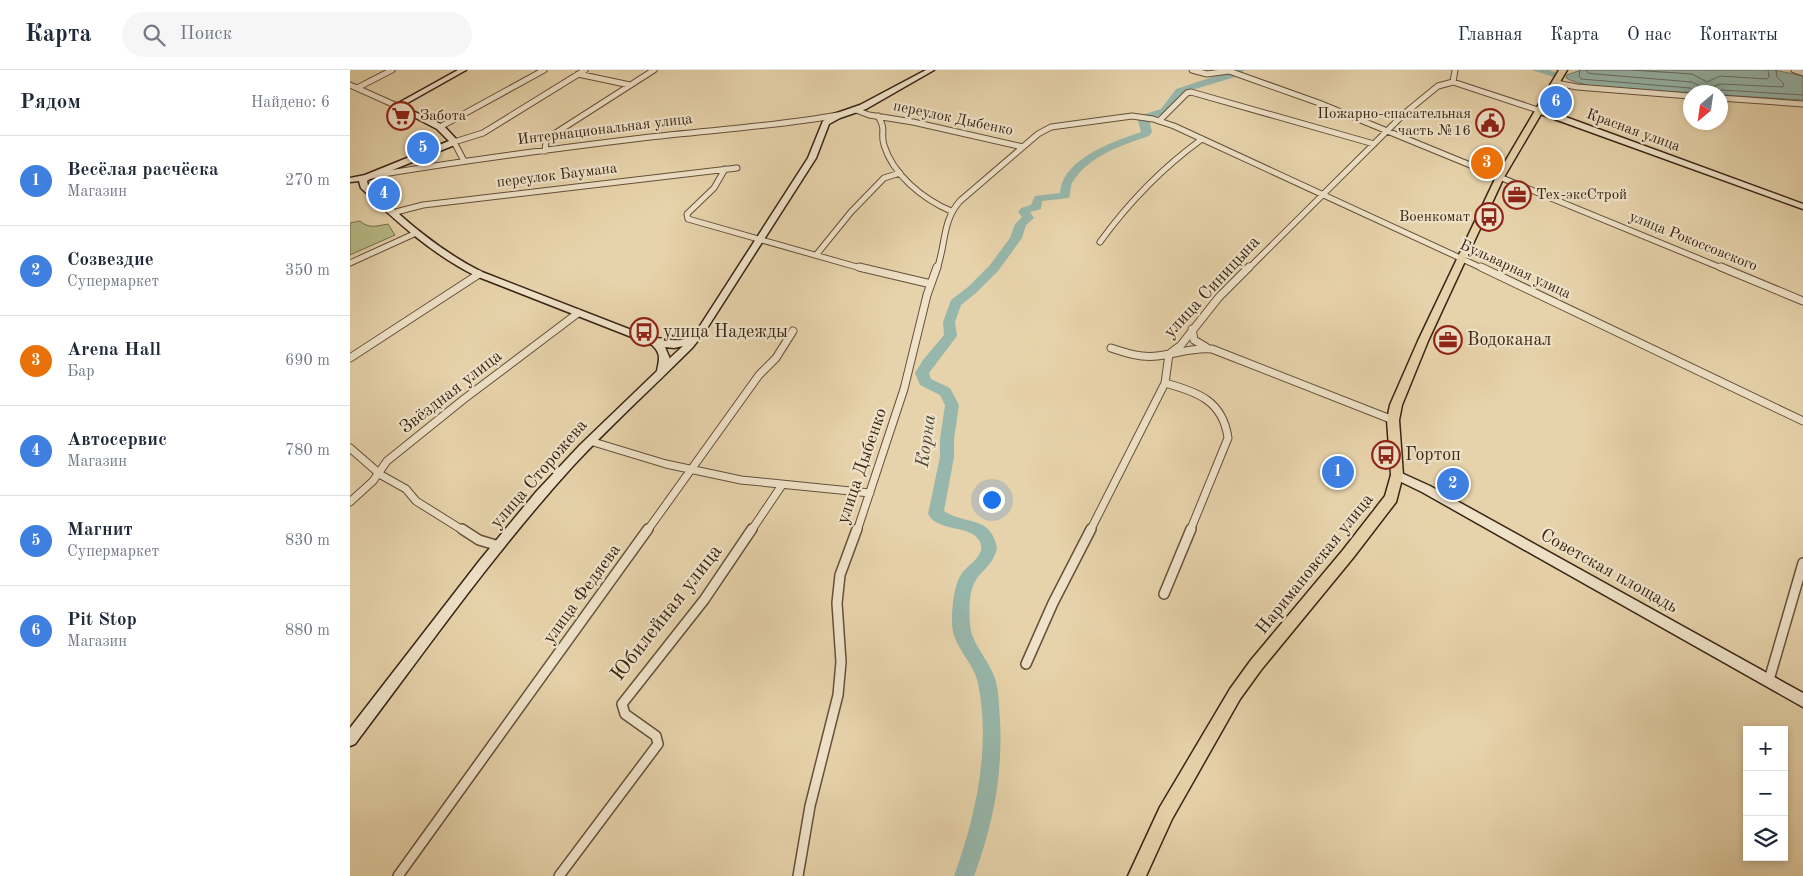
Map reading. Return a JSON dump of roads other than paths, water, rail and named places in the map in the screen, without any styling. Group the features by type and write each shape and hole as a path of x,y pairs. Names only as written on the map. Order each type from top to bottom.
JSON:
{"main road":[{"name":"Наримановская улица","path":"1137,876 1166,813 1236,694 1261,659 1378,517 1393,493 1397,475 1393,420 1396,405 1461,258 1500,177 1538,110 1564,70"}],"street":[{"path":"358,88 392,70"},
{"path":"397,106 463,70"},
{"path":"440,127 544,70"},
{"path":"454,142 486,131 585,70"},
{"path":"545,151 546,141 554,134 654,70"},
{"name":"Интернациональная улица","path":"350,180 464,161 643,138 806,121 856,110 931,70"},
{"name":"улица Рокоссовского","path":"1192,70 1207,74 1223,71 1232,72 1319,103 1803,301"},
{"path":"1453,82 1455,70"},
{"path":"1794,70 1803,72"},
{"path":"578,74 630,85"},
{"name":"Красная улица","path":"1453,82 1538,110 1803,207"},
{"name":"улица Синицына","path":"1026,664 1053,603 1165,383 1169,354 1178,347 1219,297 1322,193 1424,95 1440,84 1453,82"},
{"path":"1556,82 1577,87 1683,95"},
{"path":"350,85 440,127 454,142 464,161"},
{"path":"1159,121 1187,93 1194,92 1374,144"},
{"path":"1728,99 1803,104"},
{"name":"переулок Дыбенко","path":"856,110 864,114 942,128 1023,147"},
{"name":"Интернациональная улица","path":"825,125 847,113"},
{"name":"переулок Дыбенко","path":"878,116 885,128 884,146 900,172 932,202 951,211"},
{"name":"Бульварная улица","path":"1023,147 1041,132 1065,124 1138,117 1159,121 1322,193 1803,421"},
{"path":"806,121 825,125"},
{"name":"улица Сторожева","path":"350,739 499,546 556,478 590,441 697,337 816,152 825,125"},
{"path":"1100,242 1113,224 1150,184 1185,151 1202,139"},
{"name":"Интернациональная улица","path":"367,177 454,142"},
{"path":"951,211 1023,147"},
{"path":"410,161 403,167 412,170"},
{"name":"переулок Баумана","path":"392,213 423,205 737,168"},
{"path":"725,169 723,176 704,200 688,212 686,217 694,221 817,254 868,270 931,284"},
{"path":"817,254 851,212 886,176 900,172"},
{"path":"367,177 363,180 364,186 392,213 454,261 479,274 650,340 674,345 688,342 697,337"},
{"name":"улица Дыбенко","path":"798,876 810,806 838,695 841,662 837,615 838,587 844,563 870,493 904,390 931,284 942,254 945,228 951,211"},
{"path":"350,263 416,233"},
{"path":"350,358 479,274"},
{"name":"Звёздная улица","path":"350,502 379,473 387,461 578,313"},
{"path":"1192,329 1194,340 1212,349 1393,420"},
{"name":"улица Федяева","path":"398,876 759,375 776,358 793,331"},
{"path":"650,340 658,345 664,353 665,363 658,376"},
{"path":"1111,348 1148,356 1169,354 1194,348 1212,349"},
{"path":"1164,594 1228,438 1226,423 1210,401 1194,392 1165,383"},
{"path":"590,441 628,454 692,470 755,482 870,493"},
{"path":"350,448 379,473 406,489 416,501 479,540 499,546"},
{"name":"Советская площадь","path":"1397,475 1434,493 1803,700"},
{"name":"Юбилейная улица","path":"559,876 658,744 656,736 625,714 622,710 622,704 704,600 782,485"},
{"path":"1769,680 1803,563"}],"water":[{"path":"1581,70 1774,70 1803,76 1803,100 1728,95 1728,85 1683,85 1683,92 1616,89 1578,83 1566,78 1567,75"}],"waterway":[{"name":"Корна","path":"964,876 978,836 987,796 990,775 991,734 987,683 964,638 961,624 962,609 965,583 985,559 989,548 988,542 979,530 949,521 936,514 947,457 947,439 952,405 945,392 925,382 922,373 951,336 949,322 955,303 972,290 994,268 1016,238 1021,224 1028,218 1024,212 1025,210 1037,207 1039,198 1065,196 1066,184 1074,172 1092,156 1112,146 1145,134 1147,132 1143,121 1145,117 1164,111 1179,91 1232,75 1240,70"},
{"path":"1537,70 1554,74"}],"place":[{"name":"Pit Stop","path":"1556,102"},
{"name":"Забота","path":"401,116"},
{"name":"Пожарно-спасательная часть №16","path":"1490,123"},
{"name":"Магнит","path":"423,148"},
{"name":"Arena Hall","path":"1487,163"},
{"name":"Автосервис","path":"384,194"},
{"name":"Тех-эксСтрой","path":"1517,195"},
{"name":"Военкомат","path":"1489,217"},
{"name":"улица Надежды","path":"644,332"},
{"name":"Водоканал","path":"1448,340"},
{"name":"Гортоп","path":"1386,455"},
{"name":"Весёлая расчёска","path":"1338,472"},
{"name":"Созвездие","path":"1453,484"}]}
